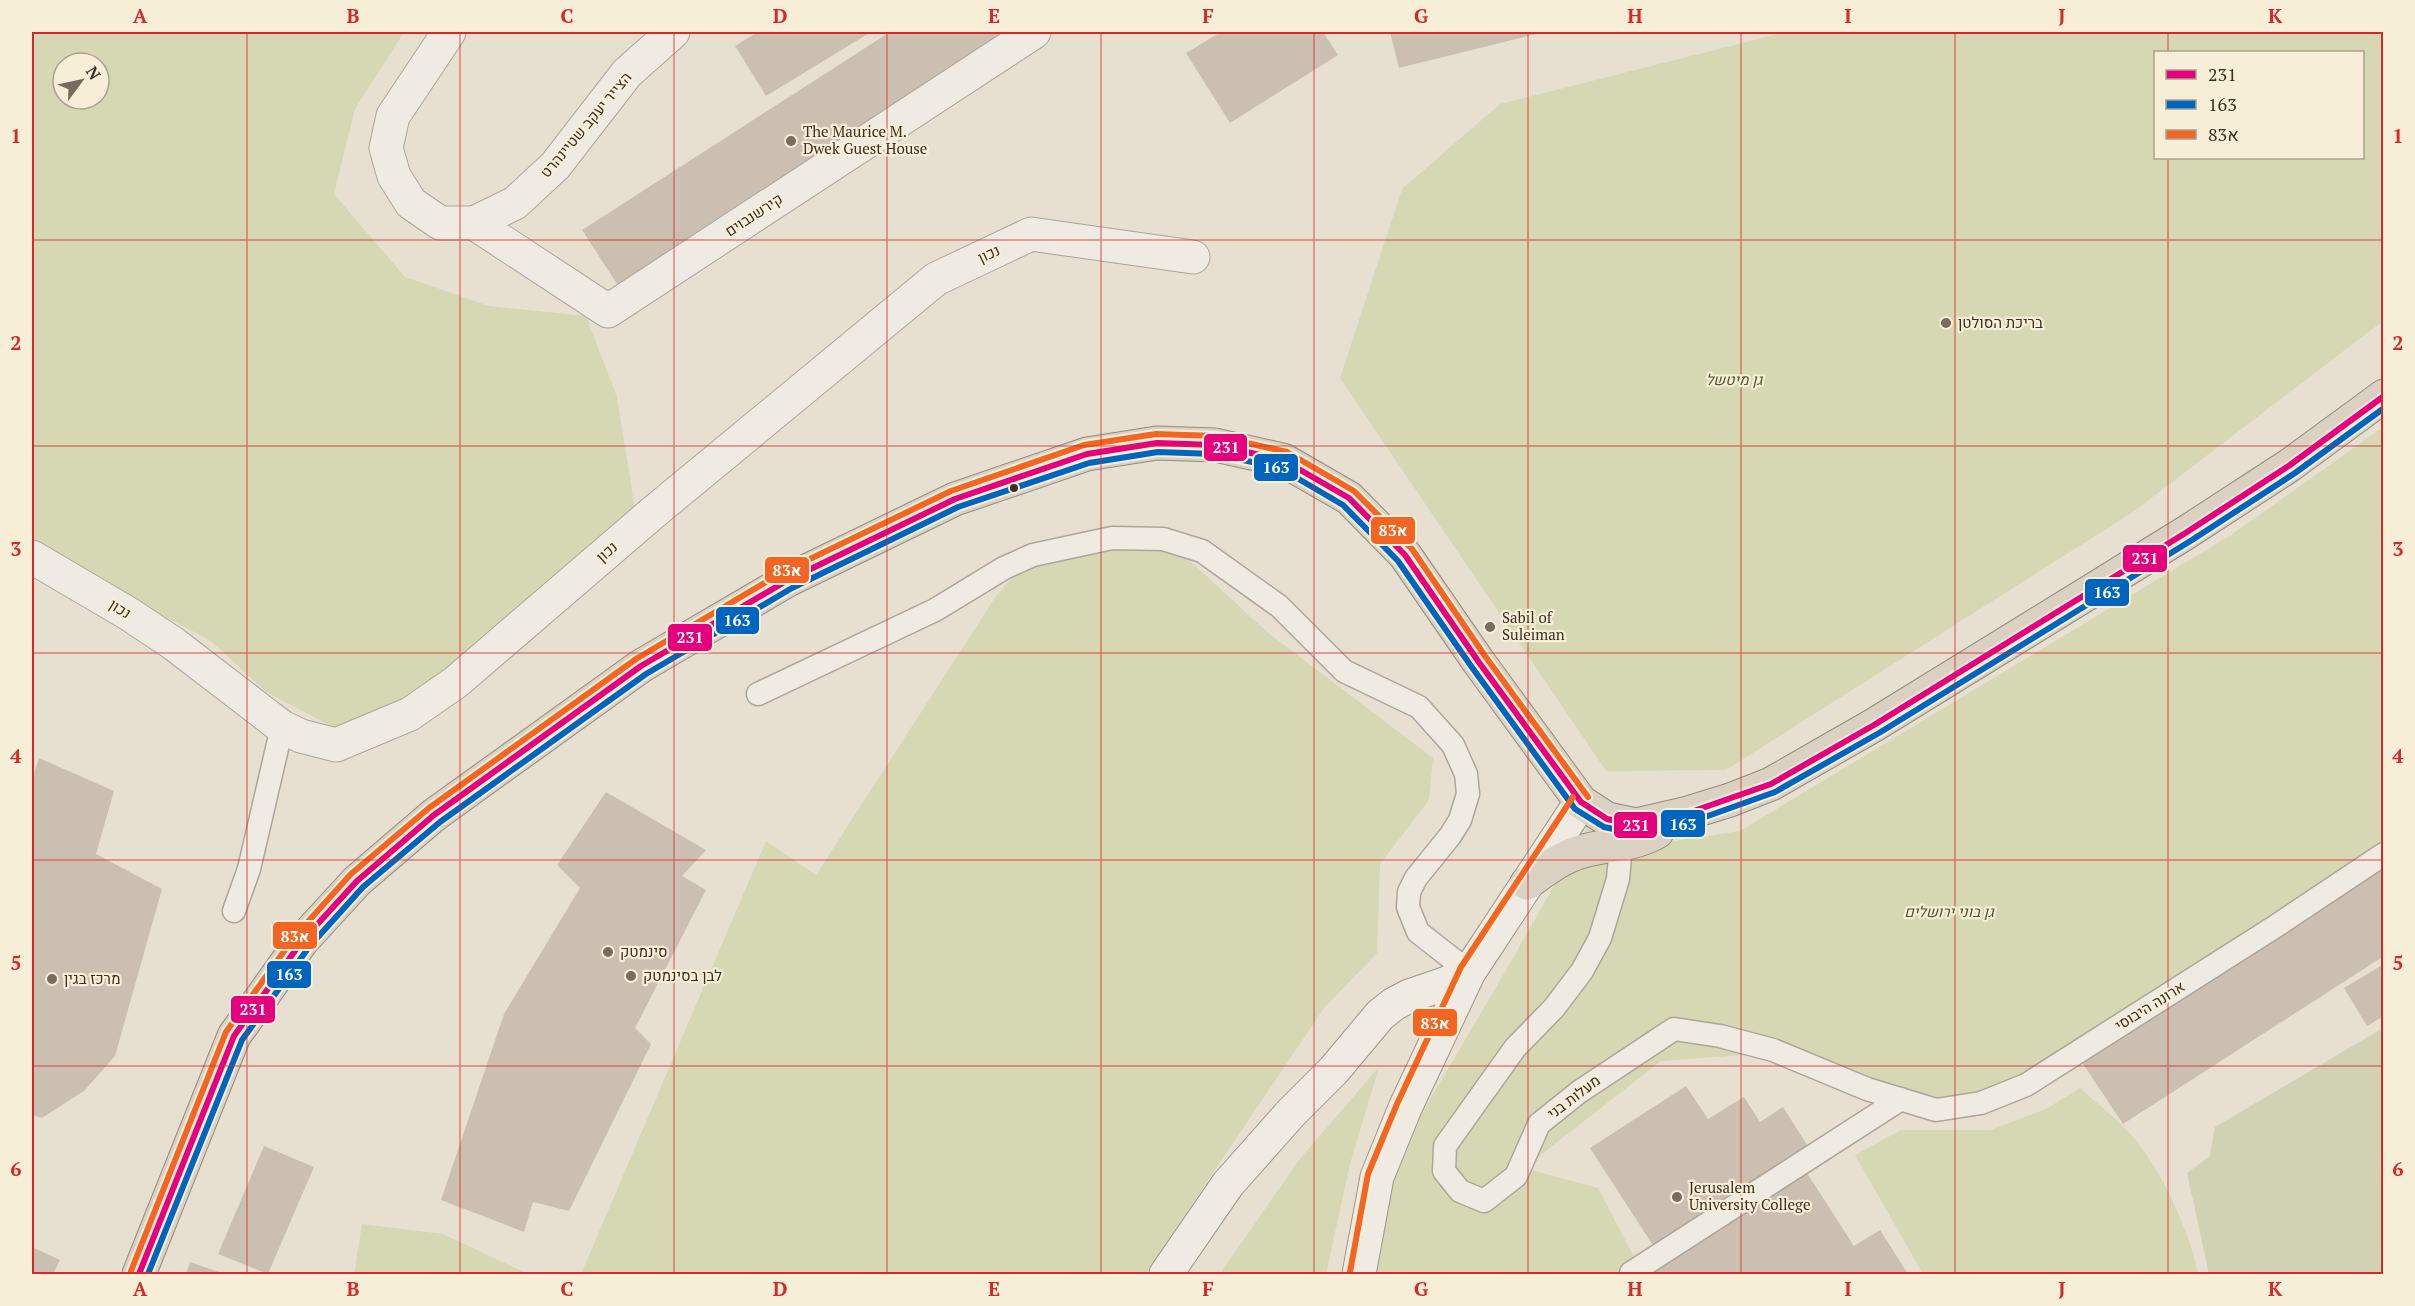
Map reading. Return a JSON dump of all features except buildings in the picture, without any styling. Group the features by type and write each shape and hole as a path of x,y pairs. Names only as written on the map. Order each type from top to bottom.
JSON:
{"highway":[{"path":"1527,883 1566,858 1592,849 1636,825 1688,813 1771,784 1874,725 2187,532 2290,465 2384,396"},
{"path":"140,1275 234,1036 302,941 357,881 434,815 641,666 778,585 956,499 1087,454 1156,443 1215,445 1283,460 1349,498 1405,555 1478,661 1581,802 1597,813 1619,834"}],"street":[{"name":"הצייר יעקב שטיינהרט","path":"449,32 393,116 386,148 394,176 411,203 440,223 474,223 515,204 547,173 627,73 673,32"},
{"name":"קירשנבוים","path":"474,223 608,311 1034,32"},
{"name":"נכון","path":"32,557 129,614 174,644 282,727 301,736 336,745 410,714 456,682 656,511 936,279 1031,234 1193,257"},
{"path":"1359,1275 1377,1178 1468,972 1581,802"},
{"path":"1166,1275 1228,1184 1291,1113 1334,1070 1380,1015 1409,996 1447,983 1468,972"}],"lane":[{"path":"758,694 935,610 1004,568 1033,555 1112,538 1163,539 1202,551 1279,606 1344,671 1419,707 1453,745 1466,774 1468,794 1460,820 1416,878 1409,892 1408,907 1418,932 1468,972"},
{"path":"234,911 249,869 282,727"},
{"name":"מעלות בני","path":"1619,834 1618,879 1600,938 1582,971 1554,1008 1515,1048 1444,1146 1444,1171 1460,1191 1485,1201 1516,1176 1539,1124 1579,1092 1674,1029 1720,1036 1773,1050 1867,1089 1901,1099"},
{"name":"ארונה היבוסי","path":"1901,1099 1936,1110 1981,1103 2026,1085 2266,933 2384,854"},
{"path":"1631,1273 1901,1099"}],"green space":[{"path":"32,32 404,32 355,109 334,194 405,277 489,306 586,316 617,397 636,516 480,650 387,711 335,728 266,692 211,641 32,546"},
{"name":"גן מיטשל","path":"1786,32 2383,32 2383,321 2133,512 1726,770 1606,771 1340,378 1402,189 1500,104"},
{"name":"גן בוני ירושלים","path":"2383,427 2383,856 2018,1080 1943,1101 1770,1053 1661,1061 1524,1168 1598,1188 1643,1274 1369,1274 1398,1154 1587,827 1637,847 1740,831 2231,535"},
{"path":"1135,547 1165,550 1186,557 1267,632 1433,758 1429,800 1380,864 1377,953 1324,1008 1145,1274 581,1274 766,841 816,875 996,596 1018,571 1065,554"},
{"path":"2383,1028 2383,1274 2209,1274 2187,1173 2210,1156 2215,1127"},
{"path":"1379,1067 1350,1164 1326,1274 1220,1274 1298,1161"},
{"path":"2080,1088 2128,1131 2155,1167 2182,1221 2198,1274 1923,1274 1855,1155 1901,1130 1990,1130 2046,1109"},
{"path":"362,1224 443,1234 528,1274 354,1274"}],"transit line":[{"name":"231","path":"139,1274 234,1036 302,941 357,881 434,815 641,666 788,580 955,499 1087,454 1157,443 1215,445 1283,460 1349,498 1405,555 1478,661 1581,802 1607,819 1636,825 1688,813 1771,784 1874,725 2187,532 2290,465 2384,396"},
{"name":"163","path":"148,1274 242,1040 309,947 363,887 440,822 646,674 792,588 958,507 1089,463 1158,452 1214,454 1280,468 1343,505 1398,561 1575,809 1604,827 1637,834 1691,822 1775,792 1879,733 2192,540 2295,473 2384,408"},
{"name":"83א","path":"131,1271 226,1032 295,936 351,874 429,808 636,659 783,572 951,491 1084,445 1156,434 1216,436 1287,452 1354,491 1412,549 1485,656 1588,797"},
{"name":"83א","path":"1350,1272 1368,1174 1397,1104 1461,967 1573,797"}],"place":[{"name":"The Maurice M. Dwek Guest House","path":"791,141"},
{"name":"בריכת הסולטן","path":"1946,323"},
{"name":"Sabil of Suleiman","path":"1490,627"},
{"name":"סינמטק","path":"608,952"},
{"name":"לבן בסינמטק","path":"631,976"},
{"name":"מרכז בגין","path":"52,979"},
{"name":"Jerusalem University College","path":"1677,1197"}]}
